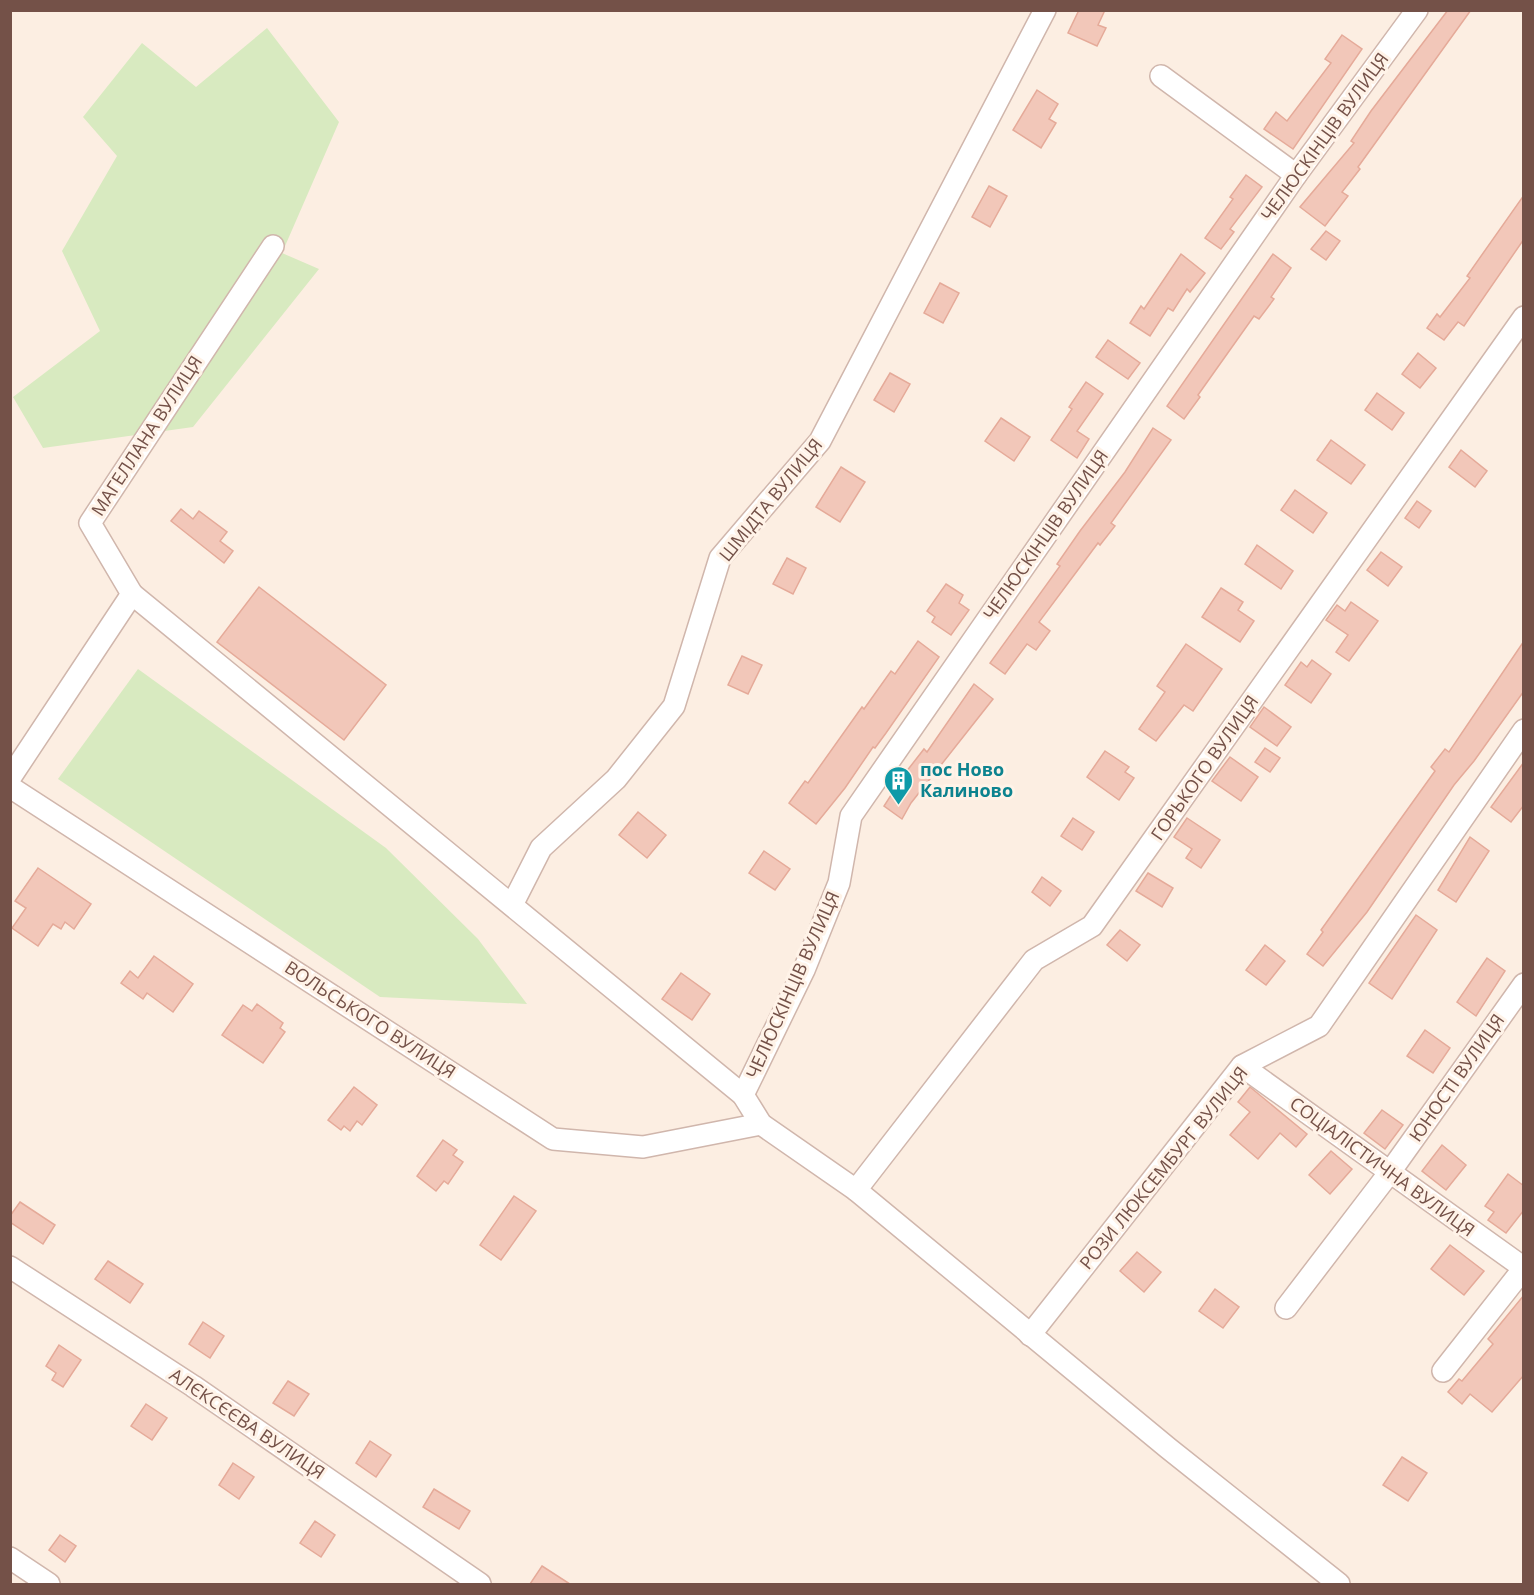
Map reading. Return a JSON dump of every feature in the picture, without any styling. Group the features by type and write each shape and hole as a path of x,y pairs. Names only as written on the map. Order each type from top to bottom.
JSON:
{"street":[{"name":"ШМІДТА ВУЛИЦЯ","path":"512,905 541,848 616,779 674,706 720,558 820,441 1045,10"},
{"name":"ЧЕЛЮСКІНЦІВ ВУЛИЦЯ","path":"743,1095 804,970 839,883 851,816 1296,174 1417,10"},
{"path":"1161,76 1296,174"},
{"name":"МАГЕЛЛАНА ВУЛИЦЯ","path":"132,594 90,523 273,246"},
{"name":"ГОРЬКОГО ВУЛИЦЯ","path":"856,1190 1034,960 1092,926 1524,317"},
{"path":"10,778 132,594 743,1095 761,1124 856,1190 1030,1335 1339,1584"},
{"name":"РОЗИ ЛЮКСЕМБУРГ ВУЛИЦЯ","path":"1030,1335 1242,1066 1319,1026 1524,730"},
{"name":"ВОЛЬСЬКОГО ВУЛИЦЯ","path":"10,787 554,1139 643,1147 761,1124"},
{"name":"ЮНОСТІ ВУЛИЦЯ","path":"1286,1308 1390,1172 1524,984"},
{"name":"СОЦІАЛІСТИЧНА ВУЛИЦЯ","path":"1242,1066 1523,1268"},
{"name":"АЛЄКСЄЄВА ВУЛИЦЯ","path":"10,1267 193,1386 480,1584"},
{"path":"1443,1371 1523,1268"},
{"path":"10,1558 49,1584"}],"green space":[{"path":"267,28 339,122 282,253 319,269 193,427 43,448 13,397 100,331 62,251 117,156 83,117 142,43 196,87"},
{"path":"138,669 386,848 478,939 527,1004 380,997 58,779"}],"building":[{"path":"1079,10 1105,10 1098,25 1106,28 1097,46 1068,33"},
{"path":"1448,10 1471,10 1358,167 1360,169 1342,192 1348,196 1325,226 1300,207 1354,143 1351,141 1371,111"},
{"path":"1342,35 1362,49 1293,149 1264,129 1276,112 1287,121 1331,63 1325,59"},
{"path":"1037,90 1058,104 1049,119 1056,123 1041,148 1013,130"},
{"path":"1246,175 1262,187 1230,229 1234,232 1221,249 1205,238 1233,199 1230,197"},
{"path":"989,186 1007,196 990,227 972,217"},
{"path":"1524,195 1524,239 1464,326 1458,322 1444,340 1427,328 1437,314 1440,317 1470,278 1467,276"},
{"path":"1326,231 1340,241 1326,260 1311,249"},
{"path":"1181,254 1205,273 1190,292 1187,289 1173,311 1168,308 1150,336 1130,323 1141,306 1144,309"},
{"path":"1273,254 1291,268 1271,297 1274,299 1259,319 1254,316 1198,395 1200,397 1184,419 1167,406"},
{"path":"940,283 959,293 943,323 924,313"},
{"path":"1108,340 1140,363 1128,379 1096,357"},
{"path":"1418,353 1436,368 1420,388 1402,374"},
{"path":"890,373 910,384 894,412 874,400"},
{"path":"1086,382 1103,394 1077,431 1089,439 1077,458 1051,440 1072,409 1069,407"},
{"path":"1377,393 1404,413 1392,430 1365,410"},
{"path":"1001,418 1030,437 1014,461 985,441"},
{"path":"1153,428 1171,440 1111,523 1115,526 1100,545 1098,543 1039,622 1050,631 1036,650 1027,644 1005,674 990,663 1060,566 1057,564 1125,472"},
{"path":"1331,440 1365,465 1351,484 1317,460"},
{"path":"1461,450 1487,471 1475,487 1449,467"},
{"path":"841,467 865,482 840,522 816,507"},
{"path":"1295,490 1327,513 1313,533 1281,510"},
{"path":"1417,501 1431,511 1419,528 1405,518"},
{"path":"181,509 193,519 199,511 227,532 220,541 233,551 224,563 171,521"},
{"path":"1257,545 1293,571 1281,589 1245,564"},
{"path":"1381,552 1402,567 1388,586 1367,570"},
{"path":"787,558 806,568 793,594 773,584"},
{"path":"946,584 963,595 959,603 969,610 951,635 932,622 935,617 927,611"},
{"path":"259,587 386,685 344,740 217,642"},
{"path":"1221,588 1243,602 1238,610 1254,621 1240,642 1202,617"},
{"path":"1351,602 1378,621 1349,661 1336,652 1348,635 1326,620 1337,605 1345,611"},
{"path":"918,641 939,657 875,748 873,747 845,788 816,824 789,803 805,781 808,783 862,707 864,709 891,671 895,674"},
{"path":"1524,641 1524,691 1454,785 1367,912 1323,966 1307,954 1323,932 1321,930 1435,771 1431,767 1445,749 1449,752"},
{"path":"1186,644 1222,669 1193,711 1184,705 1156,741 1139,729 1165,692 1157,686"},
{"path":"742,656 762,665 748,694 728,685"},
{"path":"1312,660 1331,674 1311,703 1285,685 1301,662 1307,667"},
{"path":"974,684 993,699 911,803 902,819 884,806 924,749 927,752"},
{"path":"1264,707 1291,727 1277,746 1250,727"},
{"path":"1265,748 1280,758 1270,772 1255,762"},
{"path":"1105,751 1129,767 1125,772 1134,778 1119,800 1087,777"},
{"path":"1230,757 1258,777 1241,801 1212,781"},
{"path":"1524,762 1524,805 1511,822 1491,807"},
{"path":"638,812 666,835 647,858 619,835"},
{"path":"1073,818 1094,832 1082,850 1061,836"},
{"path":"1187,818 1220,840 1201,868 1186,858 1192,849 1174,837"},
{"path":"1470,837 1489,851 1456,902 1438,890"},
{"path":"764,851 790,869 775,890 749,873"},
{"path":"38,868 91,904 74,929 65,922 61,929 53,924 38,946 12,928 26,908 15,901"},
{"path":"1148,873 1173,888 1162,907 1136,891"},
{"path":"1042,877 1061,891 1050,906 1032,892"},
{"path":"1416,915 1437,930 1392,999 1369,983"},
{"path":"1120,930 1140,945 1127,961 1107,945"},
{"path":"1265,945 1285,961 1266,985 1246,970"},
{"path":"154,956 193,984 173,1012 147,993 143,999 121,983 130,971 138,978"},
{"path":"1487,958 1505,971 1476,1016 1457,1002"},
{"path":"681,973 710,994 692,1020 662,999"},
{"path":"257,1004 283,1023 280,1028 285,1032 263,1063 222,1035 243,1005 252,1011"},
{"path":"1425,1030 1450,1048 1433,1073 1407,1056"},
{"path":"354,1087 377,1105 362,1125 357,1121 350,1131 344,1126 341,1130 328,1120"},
{"path":"1250,1087 1307,1134 1296,1147 1280,1133 1258,1159 1230,1135 1250,1112 1238,1102"},
{"path":"1382,1110 1403,1125 1385,1149 1364,1133"},
{"path":"443,1140 457,1150 453,1155 463,1162 448,1184 444,1181 436,1191 417,1176"},
{"path":"1442,1145 1466,1165 1446,1190 1422,1171"},
{"path":"1331,1151 1352,1169 1330,1194 1309,1175"},
{"path":"1508,1174 1524,1186 1524,1210 1506,1233 1488,1220 1494,1212 1485,1206"},
{"path":"514,1196 536,1211 501,1260 480,1245"},
{"path":"20,1202 55,1225 43,1244 10,1222 10,1216"},
{"path":"1450,1245 1484,1271 1464,1295 1431,1269"},
{"path":"1137,1252 1161,1272 1144,1292 1120,1271"},
{"path":"108,1261 143,1284 130,1303 95,1279"},
{"path":"1215,1289 1239,1307 1223,1328 1199,1311"},
{"path":"1524,1295 1524,1375 1492,1412 1470,1394 1462,1404 1448,1392 1459,1379 1462,1381 1493,1344 1488,1339"},
{"path":"203,1322 224,1336 210,1358 189,1344"},
{"path":"59,1345 81,1360 63,1387 52,1380 56,1373 46,1366"},
{"path":"288,1381 309,1394 294,1416 273,1403"},
{"path":"146,1404 167,1418 152,1440 131,1426"},
{"path":"370,1441 391,1455 376,1477 356,1463"},
{"path":"1402,1457 1427,1473 1408,1501 1383,1485"},
{"path":"233,1463 254,1477 239,1499 219,1485"},
{"path":"434,1489 470,1511 459,1529 423,1507"},
{"path":"315,1521 335,1535 321,1557 300,1543"},
{"path":"60,1535 76,1546 65,1562 49,1550"},
{"path":"542,1566 570,1584 530,1584"}],"place":[{"name":"пос Ново Калиново","path":"899,806"}]}
